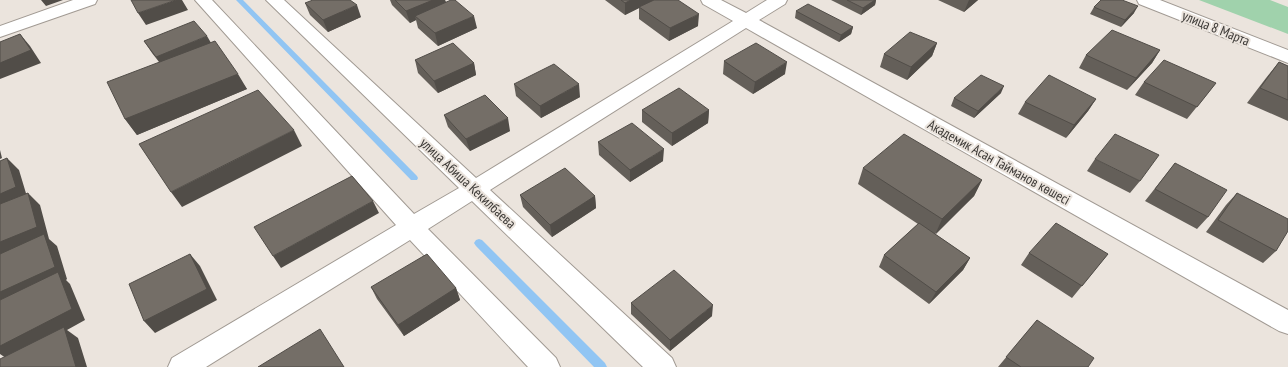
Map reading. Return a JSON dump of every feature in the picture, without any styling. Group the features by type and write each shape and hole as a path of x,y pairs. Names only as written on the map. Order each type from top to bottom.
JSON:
{"street":[{"path":"0,32 88,0"},
{"path":"202,0 412,227 546,367"},
{"name":"улица Абиша Кекилбаева","path":"274,0 662,367"},
{"name":"Академик Асан Тайманов көшесі","path":"709,0 1288,323"},
{"path":"182,367 475,189 779,0"},
{"name":"улица 8 Марта","path":"1145,0 1288,57"}],"green space":[{"path":"1199,0 1270,0 1288,7 1288,34"}],"building":[{"path":"131,0 176,0 138,13"},
{"path":"313,0 350,0 357,5 323,20 305,3"},
{"path":"395,0 433,0 406,11"},
{"path":"451,0 455,0 474,16 435,33 415,16"},
{"path":"621,0 631,0 625,3"},
{"path":"654,0 678,0 699,14 670,28 639,7"},
{"path":"847,0 875,0 863,8"},
{"path":"1101,0 1122,0 1138,6 1125,20 1094,7"},
{"path":"808,4 853,27 841,35 796,11"},
{"path":"194,21 207,36 156,57 144,41"},
{"path":"1112,30 1160,50 1136,78 1086,55"},
{"path":"910,32 937,43 911,67 884,54"},
{"path":"20,34 31,50 0,63 0,42"},
{"path":"215,41 238,74 125,119 107,82"},
{"path":"453,43 474,63 434,81 415,60"},
{"path":"756,43 787,62 755,82 724,61"},
{"path":"1164,60 1216,83 1197,107 1144,82"},
{"path":"1279,62 1288,66 1288,100 1260,88"},
{"path":"554,64 579,84 540,106 514,84"},
{"path":"981,75 1004,86 978,111 954,98"},
{"path":"1049,75 1096,99 1074,125 1025,102"},
{"path":"679,88 709,110 672,133 642,110"},
{"path":"258,90 294,130 171,192 139,144"},
{"path":"485,95 508,118 466,139 444,115"},
{"path":"632,123 664,149 630,170 598,142"},
{"path":"904,134 982,180 942,219 863,168"},
{"path":"1115,134 1159,155 1140,181 1095,159"},
{"path":"7,158 16,187 0,194 0,161"},
{"path":"1175,163 1227,190 1208,217 1155,189"},
{"path":"565,168 595,196 550,225 520,195"},
{"path":"352,176 373,201 273,256 254,227"},
{"path":"28,193 37,227 0,242 0,204"},
{"path":"1237,193 1288,219 1288,231 1276,251 1218,220"},
{"path":"919,223 970,258 936,292 884,255"},
{"path":"1056,223 1108,254 1082,286 1029,253"},
{"path":"44,234 55,267 0,292 0,254"},
{"path":"190,254 207,289 144,321 129,284"},
{"path":"427,254 456,288 398,325 371,287"},
{"path":"674,270 713,305 670,340 631,303"},
{"path":"58,272 72,309 0,346 0,300"},
{"path":"1037,320 1094,358 1088,367 1021,367 1006,357"},
{"path":"64,327 76,367 0,367 0,359"},
{"path":"320,329 344,367 258,367"}],"waterway":[{"path":"239,0 414,178"},
{"path":"479,243 601,367"}]}
